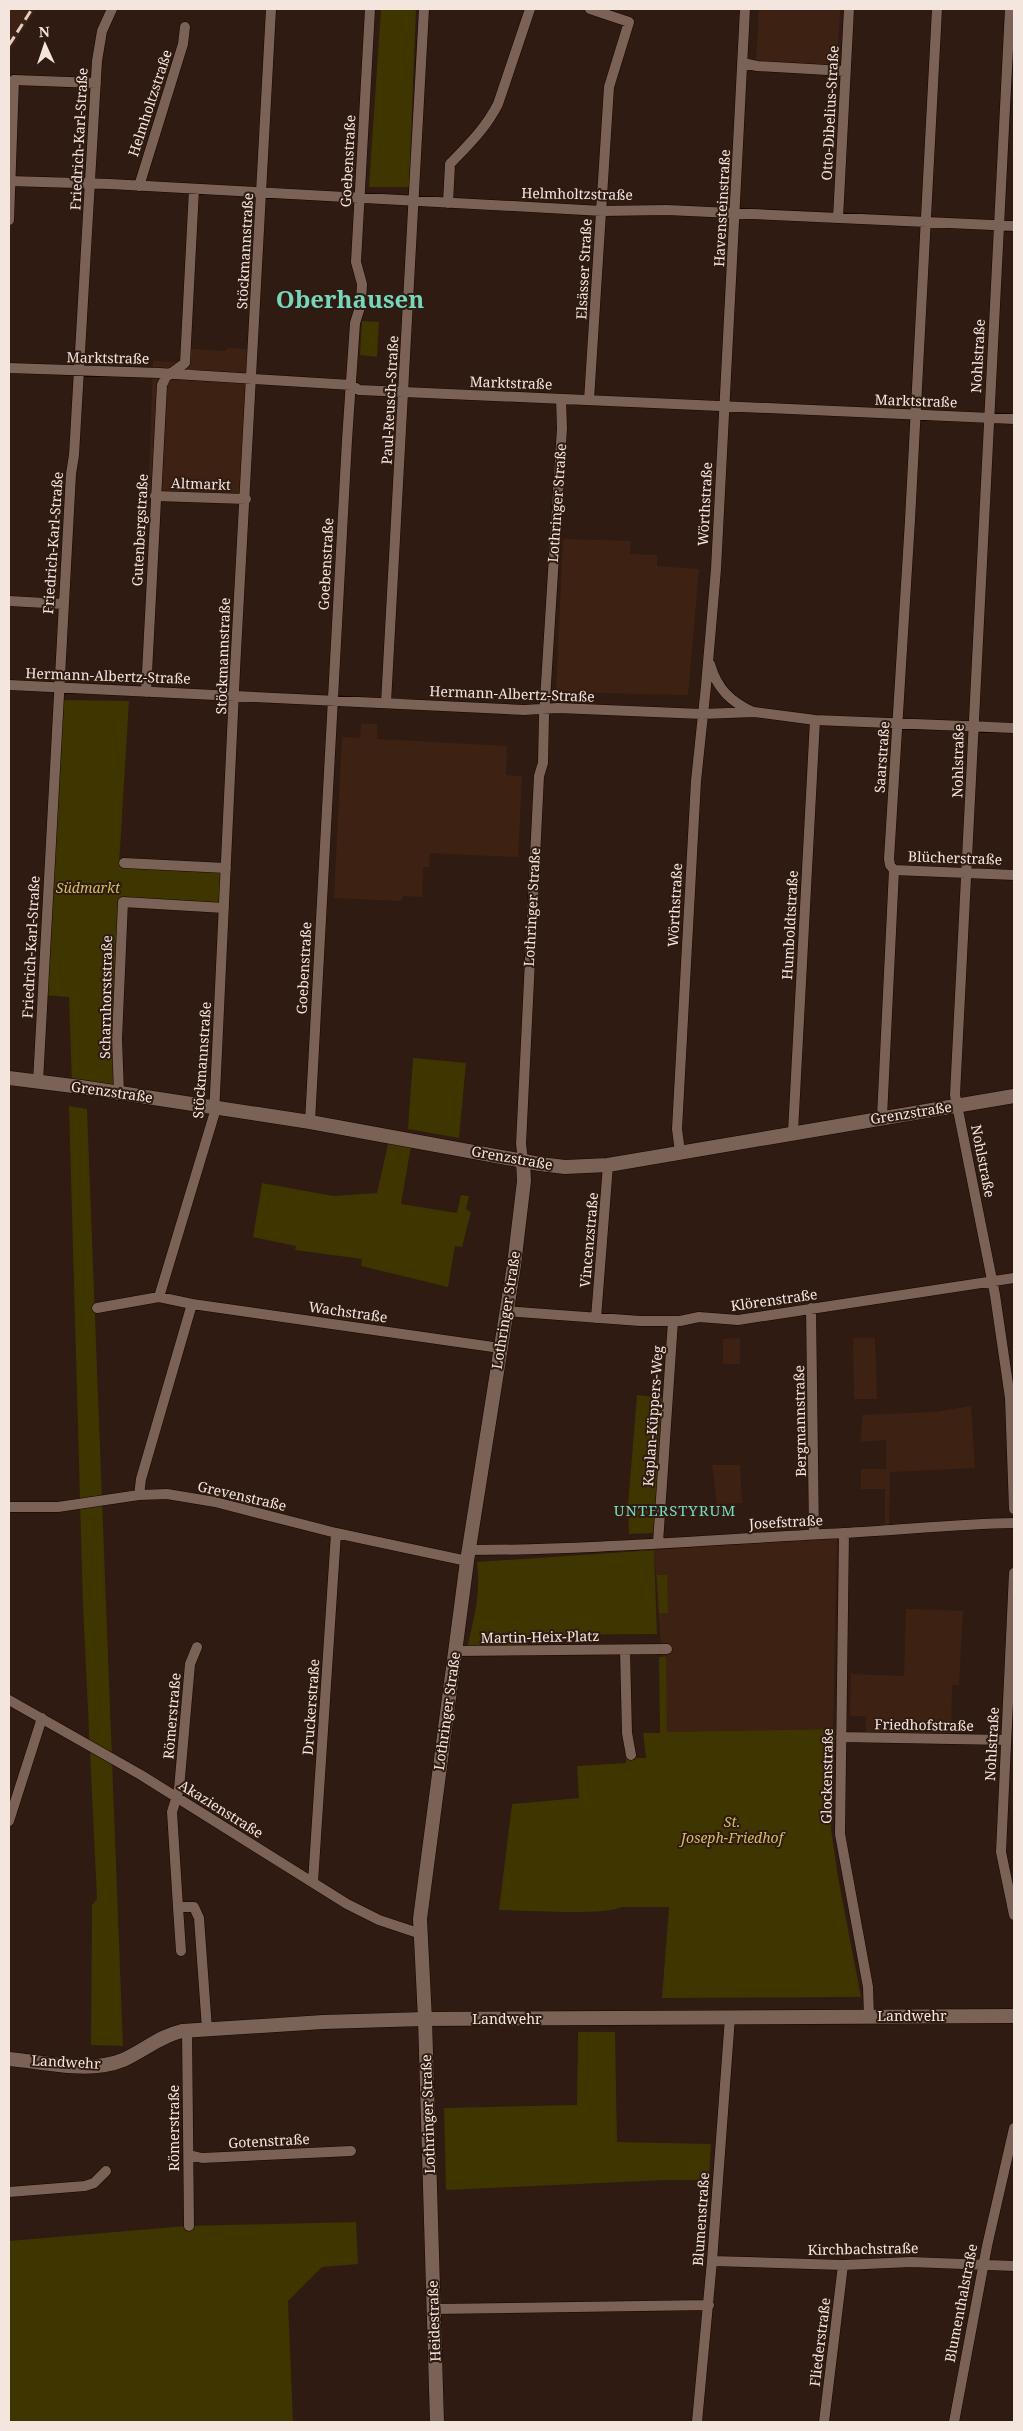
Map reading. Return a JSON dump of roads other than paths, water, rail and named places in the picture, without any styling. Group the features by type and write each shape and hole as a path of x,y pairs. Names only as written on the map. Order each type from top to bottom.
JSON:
{"street":[{"name":"Friedrich-Karl-Straße","path":"38,1082 58,688 96,83 99,42 112,9"},
{"name":"Stöckmannstraße","path":"159,1297 212,1122 271,9"},
{"name":"Goebenstraße","path":"310,1122 351,385 355,323 361,304 362,284 356,262 370,9"},
{"name":"Paul-Reusch-Straße","path":"386,703 424,9"},
{"path":"448,204 450,164 492,117 530,9"},
{"path":"590,9 607,11"},
{"name":"Havensteinstraße","path":"725,408 746,9"},
{"name":"Otto-Dibelius-Straße","path":"838,218 849,9"},
{"name":"Saarstraße","path":"882,1118 894,870 890,865 889,859 899,712 938,9"},
{"name":"Nohlstraße","path":"1010,9 972,718 974,726 955,1088 1012,1397 1014,1509"},
{"name":"Elsässer Straße","path":"589,400 610,87 630,22 607,11"},
{"name":"Helmholtzstraße","path":"139,186 184,44 185,27"},
{"path":"743,63 757,66 845,71"},
{"path":"9,220 9,173 14,80 96,83"},
{"name":"Helmholtzstraße","path":"10,182 139,186 602,211 643,209 1014,226"},
{"name":"Gutenbergstraße","path":"146,692 162,385 166,377 184,364 194,189"},
{"name":"Marktstraße","path":"9,368 172,374 351,385 359,390 725,408 1014,419"},
{"name":"Lothringer Straße","path":"432,2219 426,2019 421,1934 422,1897 468,1555 524,1181 521,1144 527,1008 562,428 561,399"},
{"name":"Wörthstraße","path":"680,1152 677,1129 696,781 709,661 725,408"},
{"name":"Altmarkt","path":"155,496 246,499"},
{"path":"9,601 63,604"},
{"name":"Wörthstraße","path":"709,661 716,681 726,695 737,704 754,712"},
{"name":"Hermann-Albertz-Straße","path":"9,685 545,710 702,714 754,712 815,720 1014,728"},
{"name":"Humboldtstraße","path":"794,1132 815,720"},
{"path":"124,863 226,868"},
{"name":"Blücherstraße","path":"894,870 1014,875"},
{"name":"Scharnhorststraße","path":"119,1093 117,1039 123,902 224,908"},
{"name":"Grenzstraße","path":"9,1078 213,1106 565,1167 608,1165 1014,1096"},
{"name":"Vincenzstraße","path":"596,1318 608,1165"},
{"name":"Klörenstraße","path":"506,1310 596,1318 673,1321 699,1317 738,1320 992,1283 1014,1278"},
{"path":"97,1308 159,1297 192,1304 141,1479 139,1495"},
{"name":"Wachstraße","path":"192,1304 500,1348"},
{"name":"Bergmannstraße","path":"811,1308 814,1534"},
{"name":"Kaplan-Küppers-Weg","path":"658,1542 673,1321"},
{"name":"Grevenstraße","path":"9,1507 66,1506 155,1493 197,1499 336,1533 468,1555"},
{"name":"Josefstraße","path":"468,1555 658,1542 844,1533 903,1527 1014,1523"},
{"name":"Druckerstraße","path":"313,1882 336,1533"},
{"name":"Glockenstraße","path":"844,1533 841,1843 868,1987 869,2016"},
{"name":"Nohlstraße","path":"1014,1573 1001,1852 1014,1915"},
{"name":"Römerstraße","path":"181,1951 172,1812 180,1789 190,1664 197,1647"},
{"name":"Martin-Heix-Platz","path":"455,1651 668,1649"},
{"path":"625,1650 627,1733 631,1755"},
{"name":"Akazienstraße","path":"9,1700 112,1758 366,1914 421,1934"},
{"path":"9,1821 42,1718"},
{"name":"Friedhofstraße","path":"841,1737 1006,1740"},
{"path":"178,1907 194,1907 199,1918 207,2029"},
{"name":"Landwehr","path":"9,2059 80,2066 108,2065 125,2059 172,2033 187,2030 323,2022 426,2019 1014,2016"},
{"name":"Blumenstraße","path":"697,2422 712,2261 730,2017"},
{"name":"Römerstraße","path":"187,2030 190,2154 187,2165 189,2226"},
{"name":"Blumenthalstraße","path":"954,2422 960,2381 1014,2128"},
{"name":"Gotenstraße","path":"190,2154 202,2158 351,2151"},
{"path":"9,2192 85,2186 94,2183 106,2171"},
{"name":"Heidestraße","path":"432,2219 437,2422"},
{"name":"Kirchbachstraße","path":"712,2261 843,2265 911,2262 1014,2266"},
{"name":"Fliederstraße","path":"824,2422 843,2265"},
{"path":"434,2309 708,2305"}],"railway":[{"path":"9,45 32,9"}],"district":[{"name":"Oberhausen","path":"350,300"},
{"name":"UNTERSTYRUM","path":"675,1511"}],"park label":[{"name":"Südmarkt","path":"88,888"},
{"name":"St. Joseph-Friedhof","path":"732,1830"}]}
